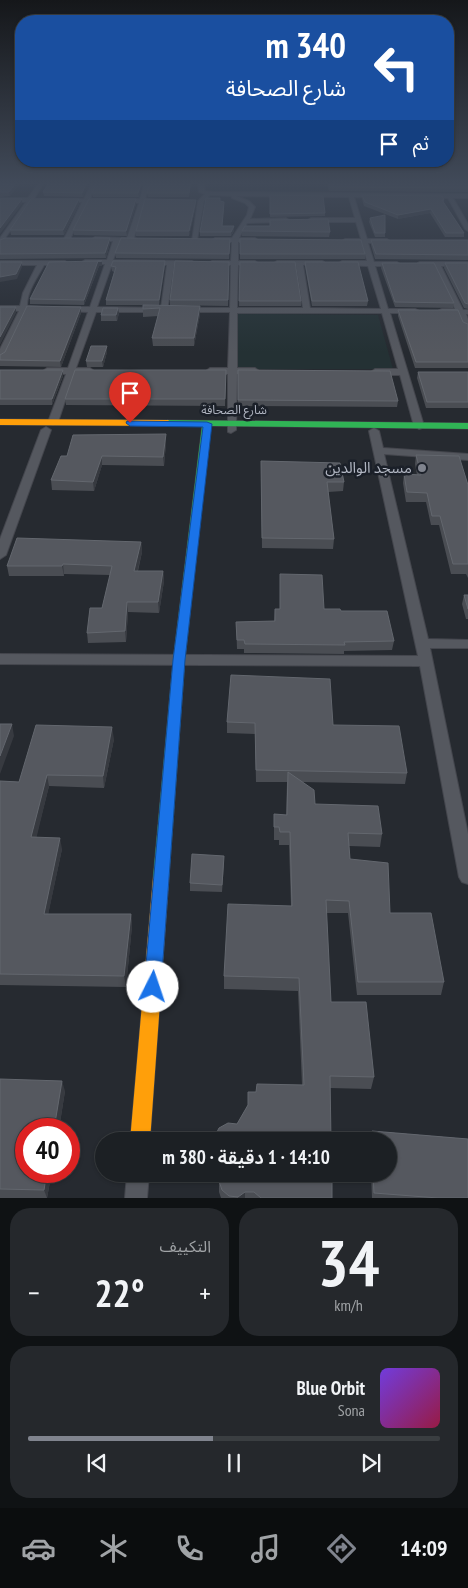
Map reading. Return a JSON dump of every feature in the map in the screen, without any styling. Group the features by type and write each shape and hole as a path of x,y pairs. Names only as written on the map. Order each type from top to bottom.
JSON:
{"main road":[{"name":"شارع الصحافة","path":"0,422 50,426"},
{"name":"شارع الصحافة","path":"0,429 50,426 468,426"},
{"path":"141,1132 179,660 207,427"},
{"name":"شارع الصحافة","path":"231,427 374,431 468,431"}],"street":[{"path":"114,240 148,240"},
{"path":"0,555 71,371 117,240"},
{"path":"185,240 202,240"},
{"path":"211,240 262,240"},
{"path":"231,427 235,240"},
{"path":"335,241 392,241"},
{"path":"364,241 405,373 419,426"},
{"path":"164,310 171,262"},
{"path":"0,263 198,263"},
{"path":"207,263 262,263"},
{"path":"271,263 326,263"},
{"path":"299,263 307,311"},
{"path":"335,263 468,264"},
{"path":"0,357 24,309 22,304 41,264"},
{"path":"437,264 465,312 468,327"},
{"path":"0,308 421,311"},
{"path":"430,311 465,312"},
{"path":"201,370 269,371"},
{"path":"35,371 101,371"},
{"path":"364,372 405,373"},
{"path":"374,431 426,662 468,877"},
{"path":"379,451 468,457"},
{"path":"421,643 468,644"},
{"path":"0,659 426,662"},
{"path":"136,1198 137,1182"}],"shaded area":[{"path":"237,314 378,315 393,369 235,369"}],"building":[{"path":"0,240 109,240 105,253 0,254"},
{"path":"120,240 230,240 229,254 115,253"},
{"path":"240,240 350,240 361,240 365,254 240,254"},
{"path":"371,240 468,240 468,255 376,254"},
{"path":"98,261 84,300 30,299 49,262"},
{"path":"113,261 165,261 159,300 106,300 116,267 111,266"},
{"path":"175,261 229,262 228,300 170,300"},
{"path":"0,262 22,262 16,274 0,277"},
{"path":"240,262 295,262 301,301 239,301"},
{"path":"305,262 358,262 368,301 312,301"},
{"path":"382,263 434,263 454,303 395,302"},
{"path":"445,263 468,263 468,304 465,303"},
{"path":"143,305 200,306 194,338 152,338 160,308 143,309"},
{"path":"27,306 81,307 60,361 0,360 0,355 5,352"},
{"path":"0,307 16,307 0,337"},
{"path":"103,308 118,308 116,315 101,315"},
{"path":"398,310 458,310 463,322 468,324 468,362 416,362"},
{"path":"91,346 107,346 102,361 86,361"},
{"path":"0,370 63,370 52,399 0,399"},
{"path":"75,370 226,370 225,399 65,399"},
{"path":"238,370 390,371 398,401 238,400"},
{"path":"418,372 468,372 468,402 427,402"},
{"path":"166,434 163,457 102,456 93,482 51,480 61,456 67,456 73,435"},
{"path":"416,455 459,456 468,485 468,564 453,564 440,516 432,516 427,493 407,492 404,474 421,475"},
{"path":"261,461 340,463 344,482 327,482 334,539 262,538"},
{"path":"17,538 141,542 134,571 163,571 158,602 127,602 125,631 87,633 90,608 102,608 112,566 63,564 62,566 7,566"},
{"path":"280,574 322,575 324,609 387,611 394,641 344,642 345,645 245,644 244,640 237,640 236,622 275,621 275,609 280,609"},
{"path":"464,595 468,595 468,609"},
{"path":"231,675 330,679 333,725 399,726 407,773 256,770 255,723 227,722"},
{"path":"0,724 12,724 0,756"},
{"path":"36,725 112,727 103,776 47,775 31,837 60,838 44,914 131,914 124,976 0,974 0,781 19,782"},
{"path":"288,772 314,790 315,804 378,806 382,834 348,833 350,859 388,863 390,913 431,913 444,982 358,982 349,901 326,900 331,1002 366,1002 374,1077 330,1076 331,1132 217,1132 219,1128 228,1123 237,1124 248,1105 248,1092 256,1092 257,1084 304,1085 299,978 224,976 228,904 292,906 290,832 280,832 279,827 274,827 274,814 287,815"},
{"path":"192,854 224,856 222,885 190,883"},
{"path":"0,1079 62,1081 56,1118 15,1118 15,1183 45,1183 44,1190 0,1189"},
{"path":"397,1133 468,1139 468,1198 438,1198 374,1193 373,1182 397,1182"},
{"path":"219,1182 332,1182 332,1198 261,1198 254,1192 245,1192 238,1197 229,1196 222,1190"}],"traffic: fast":[{"path":"168,423 468,426"},
{"path":"161,878 179,660 207,424"}],"traffic: slow":[{"path":"0,422 168,423"},
{"path":"141,1132 161,878"}],"place":[{"name":"مسجد الوالدين","path":"422,468"}],"route":[{"path":"130,423 207,424 179,660 153,987"}]}
